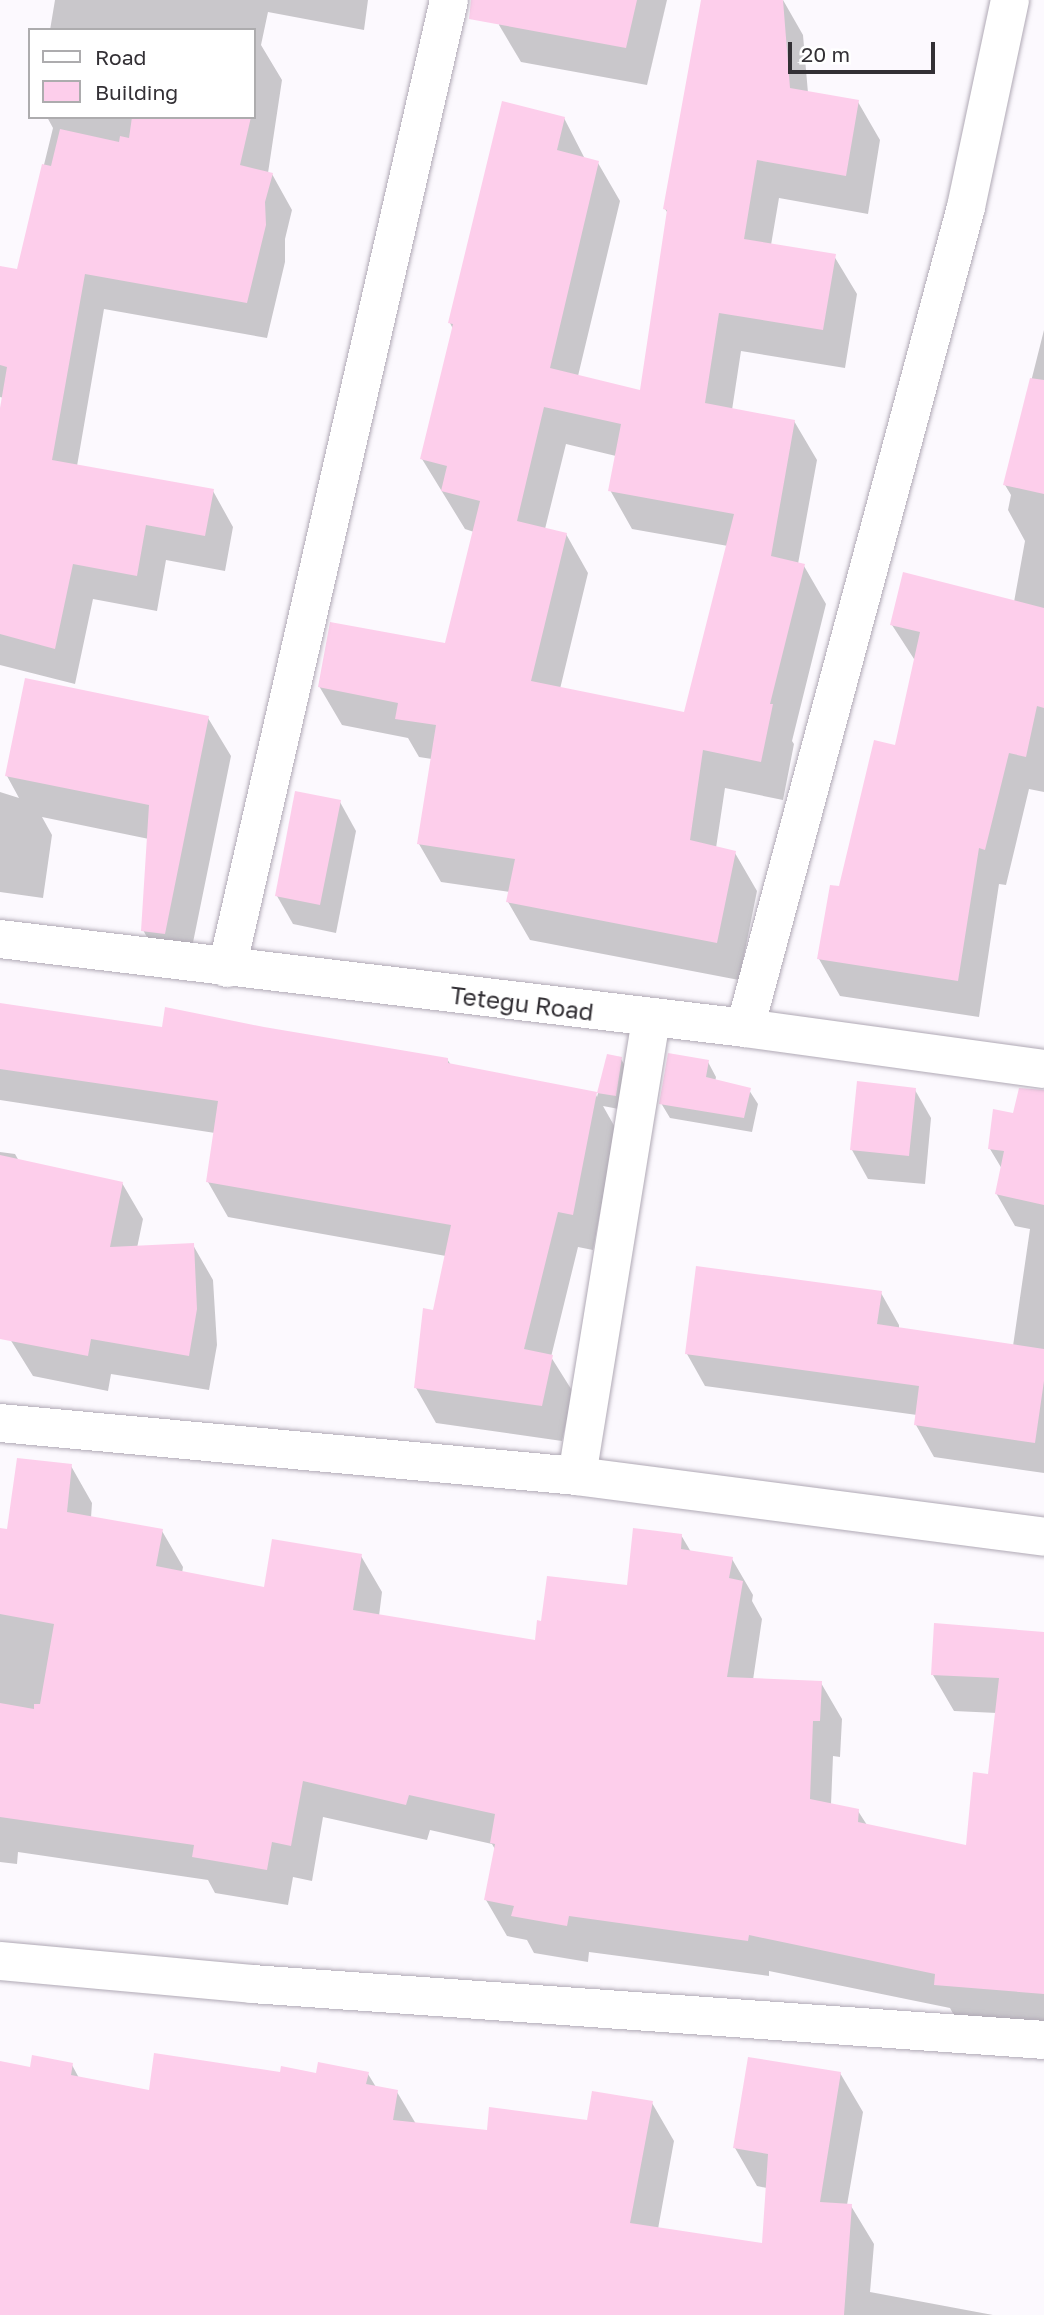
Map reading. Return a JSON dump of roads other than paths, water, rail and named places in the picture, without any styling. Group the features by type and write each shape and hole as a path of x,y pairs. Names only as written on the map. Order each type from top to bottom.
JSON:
{"street":[{"path":"228,968 449,0"},
{"path":"745,1028 966,207 1010,0"},
{"name":"Tetegu Road","path":"0,939 745,1028 1044,1069"},
{"path":"577,1475 651,1018"},
{"path":"0,1423 577,1475 1044,1537"},
{"path":"0,1961 252,1984 1044,2040"}]}
